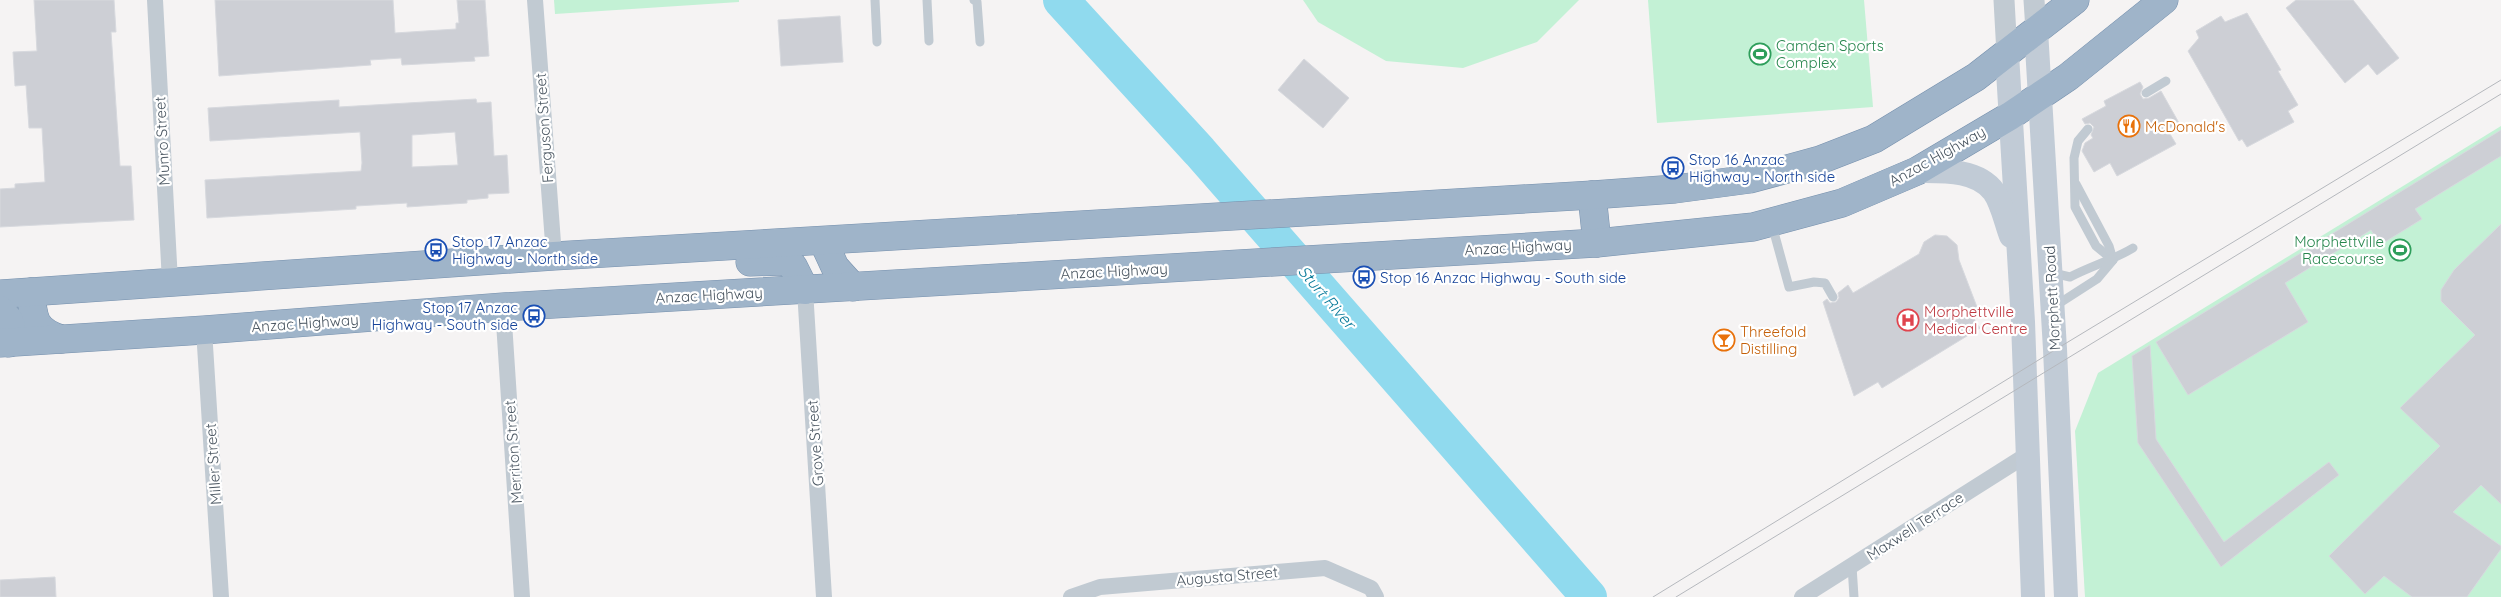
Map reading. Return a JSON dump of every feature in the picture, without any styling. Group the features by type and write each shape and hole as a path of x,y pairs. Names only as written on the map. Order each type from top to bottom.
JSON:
{"highway":[{"path":"0,294 554,256 1592,195 1750,179 1820,160 1874,139 1964,86 2075,0"},
{"name":"Anzac Highway","path":"5,343 503,307 1597,243 1753,227 1842,203 1917,171 2010,116 2068,77 2164,0"},
{"path":"1592,195 1597,243"},
{"path":"823,241 835,266 853,287"},
{"path":"685,249 729,263 784,261 793,266 805,290"},
{"path":"31,292 36,322 43,333 61,339"},
{"path":"0,310 8,317 13,329 5,343"}],"main road":[{"name":"Morphett Road","path":"2036,30 2053,307 2066,597"},
{"name":"Morphett Road","path":"2007,54 2028,454 2032,597"},
{"path":"1917,171 1949,171 1980,178 1994,192 2019,259"}],"street":[{"name":"Munro Street","path":"155,0 170,282"},
{"name":"Ferguson Street","path":"535,0 554,256"},
{"name":"Morphett Road","path":"2004,0 2007,54"},
{"name":"Morphett Road","path":"2034,0 2036,30"},
{"name":"Grove Street","path":"805,290 824,597"},
{"name":"Merriton Street","path":"503,307 522,597"},
{"name":"Miller Street","path":"204,330 221,597"},
{"name":"Maxwell Terrace","path":"1802,597 2028,454"},
{"name":"Augusta Street","path":"1071,597 1100,587 1325,568 1371,588 1376,597"}],"lane":[{"path":"875,0 877,42"},
{"path":"927,0 929,41"},
{"path":"974,0 977,2 980,42"},
{"path":"2146,93 2166,81"},
{"path":"2088,129 2078,141 2074,158 2074,180 2109,246 2113,260"},
{"path":"1771,222 1789,287 1814,282 1824,283 1833,297"},
{"path":"2050,272 2062,277 2070,277 2113,260 2133,248"},
{"path":"2053,307 2098,279 2113,260"},
{"path":"1852,566 1854,597"}],"green space":[{"path":"554,0 739,0 739,2 555,14"},
{"path":"1303,0 1579,0 1537,42 1463,68 1386,61 1318,22"},
{"name":"Camden Sports Complex","path":"1648,0 1864,0 1873,107 1657,123"},
{"name":"Morphettville Racecourse","path":"2501,126 2501,597 2085,597 2075,431 2098,373"}],"building":[{"path":"34,0 114,0 116,32 111,32 120,166 131,166 134,220 0,227 0,189 15,188 15,184 45,182 42,128 29,128 26,85 15,86 13,52 37,51"},
{"path":"215,0 393,0 395,33 456,29 456,23 459,23 457,0 485,0 489,56 474,57 475,61 402,65 401,58 370,60 371,65 219,76"},
{"path":"2296,0 2353,0 2399,58 2377,75 2368,64 2345,83 2286,8"},
{"path":"2247,13 2281,70 2278,71 2298,105 2288,111 2294,122 2247,147 2242,139 2239,141 2188,51 2199,38 2196,31 2221,16 2225,22"},
{"path":"840,16 843,62 781,66 778,20"},
{"path":"1304,59 1349,98 1323,128 1278,90"},
{"name":"McDonald's","path":"2140,82 2143,87 2140,94 2143,99 2149,98 2161,91 2179,123 2167,129 2176,144 2117,176 2110,163 2094,172 2082,151 2085,143 2093,138 2091,135 2094,127 2090,123 2085,124 2082,119 2106,106 2104,101"},
{"path":"476,99 477,103 491,102 494,156 507,155 509,193 488,194 488,198 467,200 467,203 407,207 407,203 356,206 356,209 207,218 205,180 361,171 362,163 360,132 210,141 208,108 339,100 339,107","holes":["455,132 458,165 412,167 412,135"]},
{"path":"2501,130 2501,156 2415,209 2422,219 2380,245 2371,230 2285,283 2308,322 2188,395 2156,342"},
{"path":"2501,224 2501,504 2481,485 2453,512 2501,546 2501,549 2467,597 2412,597 2384,576 2365,594 2329,556 2440,446 2400,408 2475,335 2441,301 2441,290 2454,270"},
{"path":"1935,235 1947,236 1957,245 1959,260 1977,307 1968,310 1980,328 1882,388 1878,382 1854,396 1823,302 1827,299 1830,303 1836,302 1839,298 1838,293 1848,285 1853,293 1919,254 1924,242"},
{"path":"2150,345 2156,439 2224,542 2329,462 2339,475 2221,567 2138,443 2132,356"},
{"path":"55,577 56,597 0,597 0,580"}],"waterway":[{"name":"Sturt River","path":"1061,0 1200,152 1589,597"}],"tram line":[{"path":"1653,597 2063,345 2501,80"},
{"path":"1676,597 2501,94"}],"place":[{"name":"Camden Sports Complex","path":"1760,54"},
{"name":"McDonald's","path":"2129,126"},
{"name":"Stop 16 Anzac Highway - North side","path":"1673,168"},
{"name":"Stop 17 Anzac Highway - North side","path":"436,250"},
{"name":"Morphettville Racecourse","path":"2400,250"},
{"name":"Stop 16 Anzac Highway - South side","path":"1364,277"},
{"name":"Stop 17 Anzac Highway - South side","path":"534,316"},
{"name":"Morphettville Medical Centre","path":"1908,320"},
{"name":"Threefold Distilling","path":"1724,340"}]}
